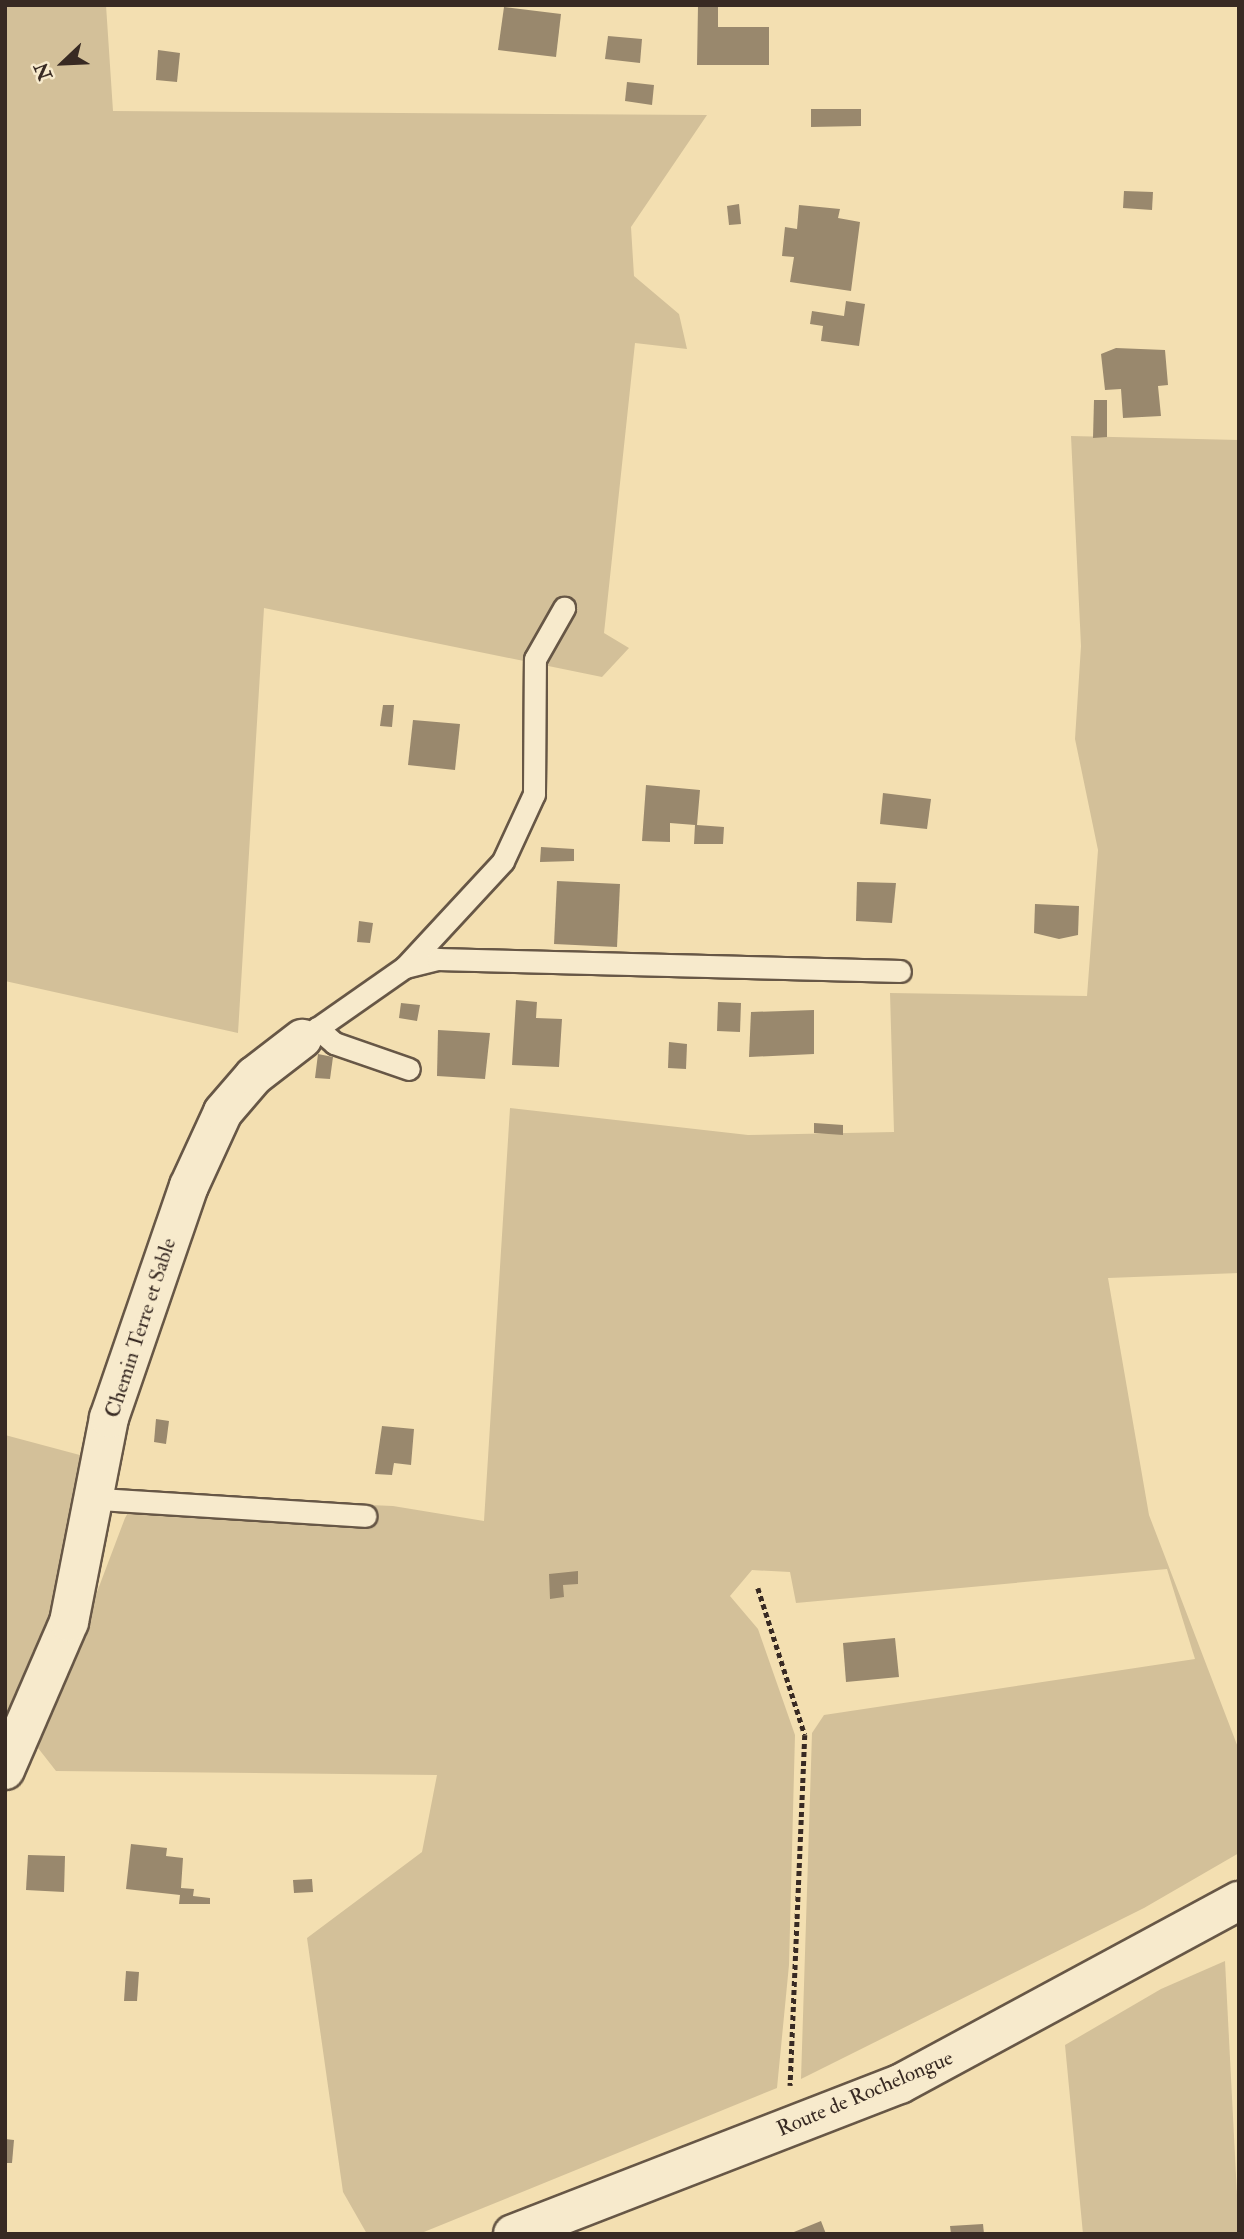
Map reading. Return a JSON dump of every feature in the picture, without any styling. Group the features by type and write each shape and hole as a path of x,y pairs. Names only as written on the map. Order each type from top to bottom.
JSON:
{"street":[{"name":"Chemin Terre et Sable","path":"5,1770 69,1622 98,1499 109,1418 189,1186 223,1112 254,1076 309,1034"},
{"name":"Route de Rochelongue","path":"513,2234 900,2084 1239,1901"}],"lane":[{"path":"309,1034 405,967 503,861 534,794 535,659 564,608"},
{"path":"405,967 438,959 522,966 900,971"},
{"path":"309,1034 409,1069"},
{"path":"98,1499 365,1516"}],"path":[{"path":"758,1588 805,1735 788,2129"}],"shaded area":[{"path":"5,5 106,5 113,111 707,115 631,227 634,276 679,314 687,349 635,343 604,633 629,648 602,677 264,608 238,1033 5,981"},
{"path":"1071,436 1239,440 1239,1273 1108,1278 1149,1515 1239,1750 1239,1853 1144,1908 801,2079 812,1733 824,1715 1195,1659 1167,1569 796,1603 790,1572 752,1570 730,1596 758,1629 795,1735 789,1965 777,2088 419,2234 367,2234 343,2192 307,1938 422,1852 437,1775 56,1771 38,1748 125,1518 138,1495 393,1506 484,1521 510,1108 748,1135 894,1132 890,993 1087,996 1098,850 1075,739 1081,646"},
{"path":"5,1435 91,1458 62,1620 5,1737"},
{"path":"1225,1961 1239,2234 1083,2234 1065,2045 1161,1989"}],"building":[{"path":"698,5 718,5 718,27 769,27 769,65 697,65"},
{"path":"504,7 561,14 556,57 498,50"},
{"path":"608,36 642,39 640,63 605,59"},
{"path":"158,50 180,53 177,82 156,80"},
{"path":"627,82 654,85 652,105 625,101"},
{"path":"811,109 861,109 861,126 811,127"},
{"path":"1124,191 1153,192 1152,210 1123,208"},
{"path":"739,204 741,224 729,225 727,206"},
{"path":"799,205 840,209 838,218 860,222 851,291 790,282 794,257 782,256 785,227 797,229"},
{"path":"846,301 865,304 859,346 821,341 823,326 810,324 812,311 844,316"},
{"path":"1116,348 1165,350 1168,385 1158,386 1161,416 1123,418 1121,389 1105,390 1101,354"},
{"path":"1094,400 1107,400 1107,437 1093,438"},
{"path":"383,705 394,705 392,727 380,726"},
{"path":"413,720 460,724 455,770 408,765"},
{"path":"646,785 700,790 697,825 724,827 723,844 694,844 695,825 670,823 670,842 642,841"},
{"path":"883,793 931,799 927,829 880,824"},
{"path":"541,847 574,849 574,861 540,862"},
{"path":"557,881 620,884 617,947 554,944"},
{"path":"857,882 896,883 892,923 856,921"},
{"path":"1035,904 1079,906 1078,935 1059,939 1034,933"},
{"path":"359,921 373,923 370,943 357,942"},
{"path":"516,1000 537,1002 536,1018 562,1019 559,1067 512,1065"},
{"path":"718,1002 741,1003 740,1032 717,1031"},
{"path":"401,1003 420,1005 417,1021 399,1018"},
{"path":"814,1010 814,1054 749,1057 751,1012"},
{"path":"438,1030 490,1033 485,1079 437,1076"},
{"path":"669,1042 687,1044 686,1069 668,1068"},
{"path":"318,1054 333,1057 330,1079 315,1078"},
{"path":"814,1123 843,1125 843,1135 814,1133"},
{"path":"156,1419 169,1421 166,1444 154,1442"},
{"path":"382,1426 414,1429 411,1465 394,1463 392,1475 375,1474"},
{"path":"578,1571 578,1584 563,1585 564,1597 550,1599 549,1574"},
{"path":"895,1638 899,1677 846,1682 843,1643"},
{"path":"131,1844 167,1848 166,1856 183,1858 181,1888 194,1889 193,1896 210,1898 210,1904 179,1904 180,1895 126,1889"},
{"path":"28,1855 65,1856 64,1892 26,1890"},
{"path":"312,1879 313,1892 294,1893 293,1880"},
{"path":"126,1971 139,1972 137,2001 124,2001"},
{"path":"5,2139 14,2140 12,2163 5,2163"},
{"path":"821,2221 826,2234 789,2234"},
{"path":"983,2224 984,2234 951,2234 950,2226"}]}
